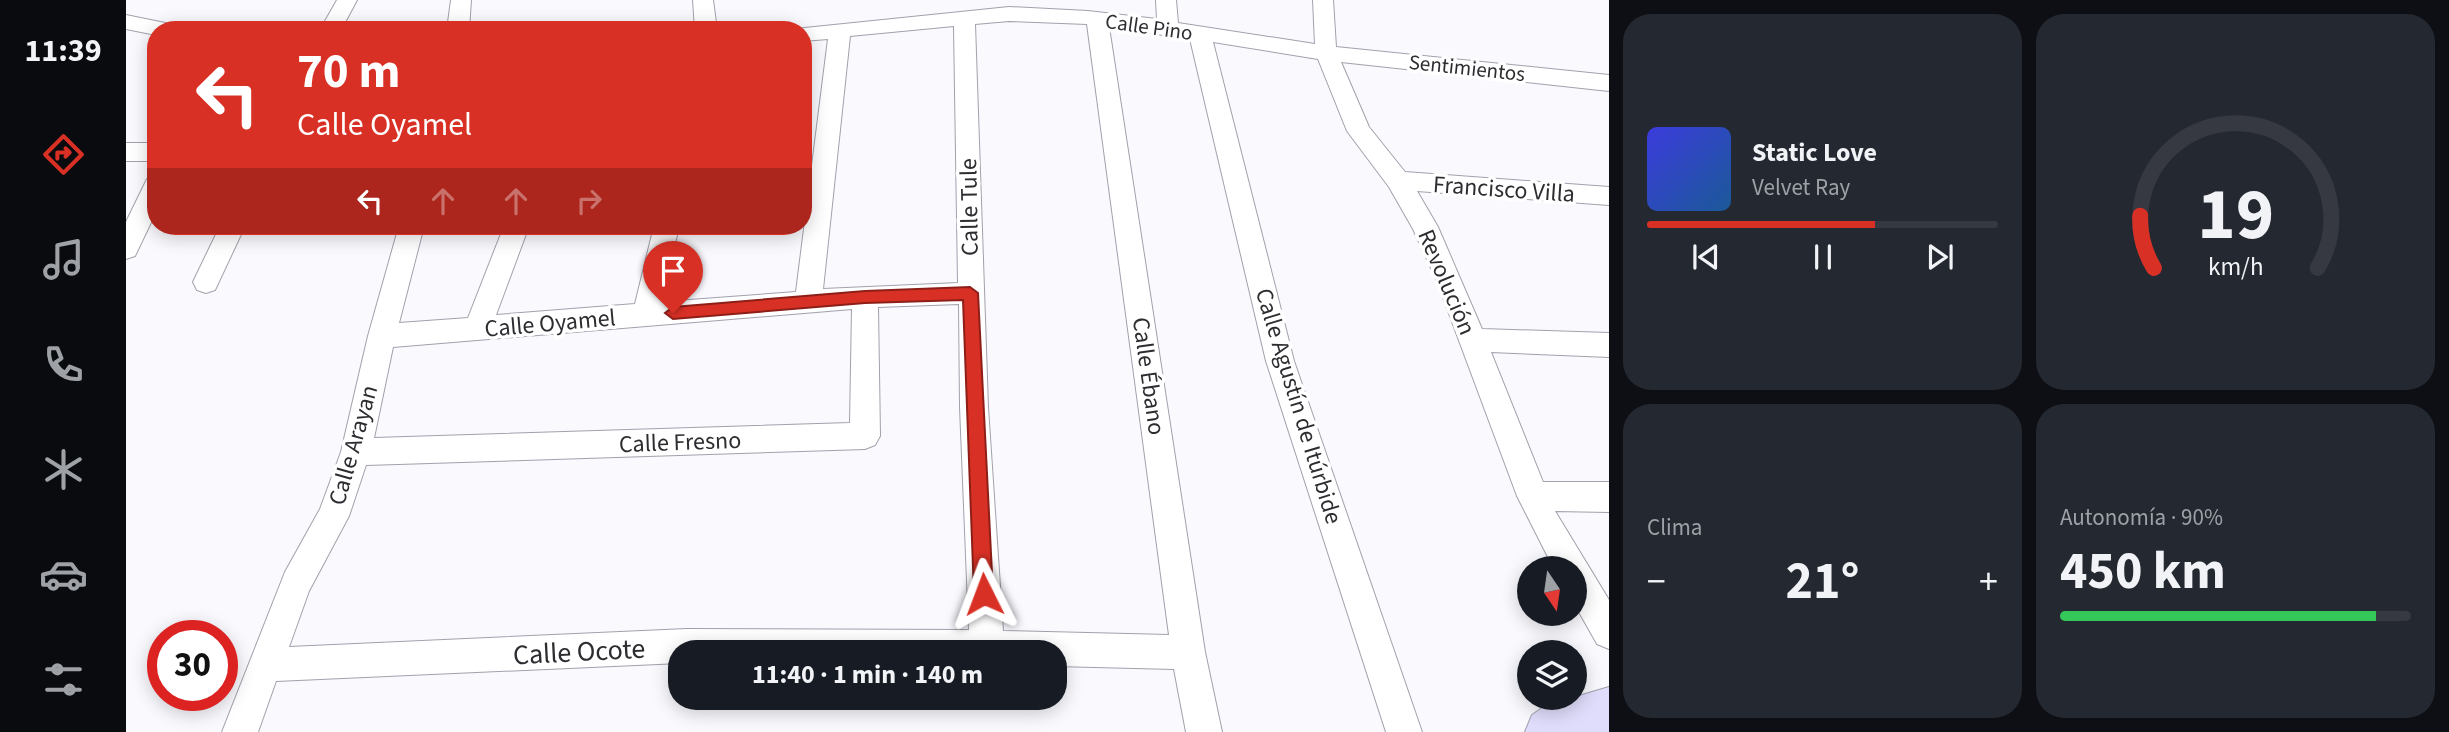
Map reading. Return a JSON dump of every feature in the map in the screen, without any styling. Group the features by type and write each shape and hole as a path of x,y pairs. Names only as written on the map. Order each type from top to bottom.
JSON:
{"street":[{"path":"335,21 347,0"},
{"path":"459,21 461,0"},
{"path":"703,0 704,21"},
{"path":"1166,0 1168,29"},
{"name":"Revolución","path":"1323,0 1326,53 1359,131 1398,181 1450,279 1539,514 1564,556"},
{"name":"Calle Pino","path":"812,33 964,19 1009,7 1326,53"},
{"name":"Calle Tule","path":"964,19 968,102 970,293 987,640"},
{"name":"Calle Ébano","path":"1097,20 1188,652 1204,732"},
{"path":"126,22 147,26"},
{"path":"808,303 840,31"},
{"name":"Calle Agustín de Itúrbide","path":"1200,34 1280,361 1404,732"},
{"name":"Sentimientos","path":"1326,53 1609,83"},
{"path":"126,152 147,152"},
{"name":"Francisco Villa","path":"1398,181 1609,196"},
{"path":"126,249 147,204"},
{"path":"206,282 228,235"},
{"name":"Calle Arayan","path":"240,732 296,583 333,516 356,452 409,235"},
{"path":"477,330 513,235"},
{"path":"646,315 664,235"},
{"name":"Calle Oyamel","path":"382,336 865,297 970,293"},
{"name":"Calle Fresno","path":"356,452 865,436 865,297"},
{"path":"1472,340 1609,345"},
{"path":"1532,496 1609,498"},
{"path":"1587,594 1609,632"},
{"name":"Calle Ocote","path":"265,665 668,647"},
{"name":"Calle Ocote","path":"1067,649 1188,652"},
{"path":"1549,732 1562,723 1609,711"}],"route":[{"path":"673,313 865,297 970,293 984,594"}]}
